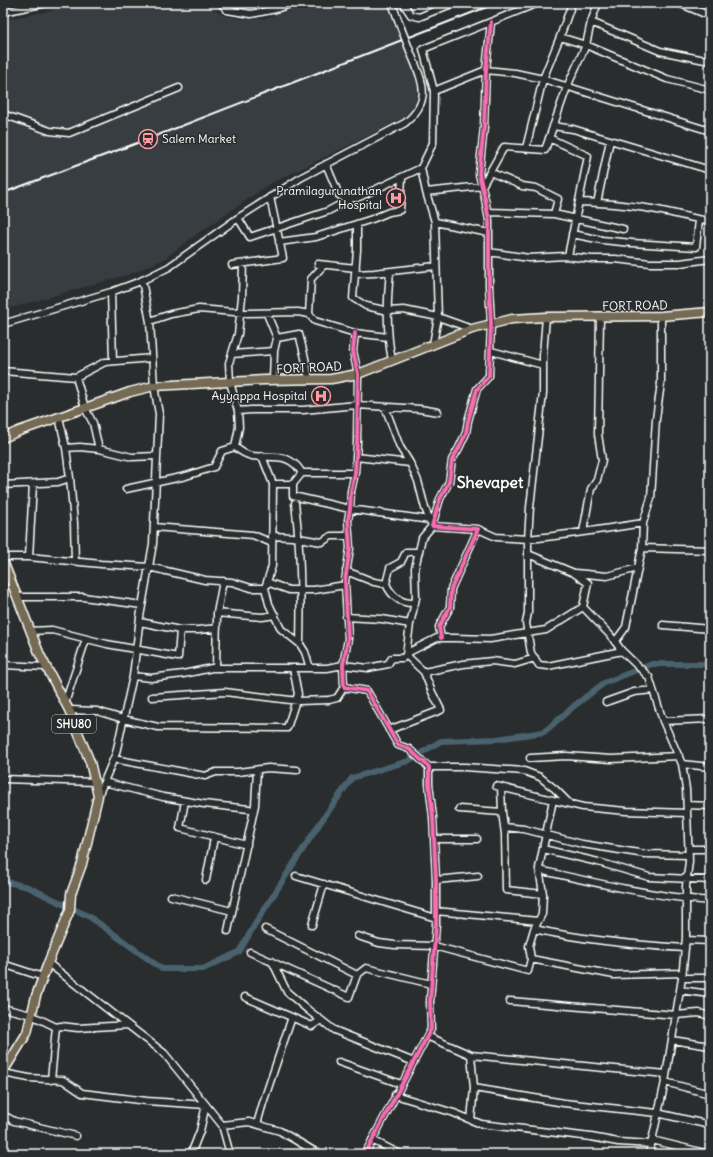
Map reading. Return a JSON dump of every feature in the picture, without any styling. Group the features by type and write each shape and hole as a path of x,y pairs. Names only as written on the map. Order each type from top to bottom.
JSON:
{"main road":[{"name":"FORT ROAD","path":"3,438 130,392 154,386 273,380 331,379 358,374 472,329 491,323 512,319 546,317 661,316 710,312"},
{"name":"SHU80","path":"3,561 4,570 17,597 30,631 46,667 67,707 90,762 98,796 82,864 72,894 70,910 43,977 27,1032 4,1070"}],"street":[{"path":"3,12 46,3"},
{"path":"221,3 226,10 251,14 276,9 293,3"},
{"path":"3,324 111,292 142,280 168,267 270,197 326,164 405,123 414,116 422,101 424,90 422,81 392,3"},
{"path":"403,3 411,15 419,16 454,3"},
{"path":"238,218 250,237 328,211 421,168 433,143 434,91 424,50 538,3"},
{"path":"526,148 543,79 572,3"},
{"path":"482,186 504,147 545,150 567,87 586,45 591,22 598,3"},
{"path":"679,3 710,16"},
{"path":"406,655 410,624 415,604 415,568 422,538 431,523 440,499 449,482 452,460 466,433 477,389 489,376 491,323 488,212 479,174 484,127 486,70 491,22"},
{"path":"591,22 660,51 710,61"},
{"path":"560,37 586,45 666,79 710,90"},
{"path":"434,91 486,70 515,73 543,79 710,131"},
{"path":"3,114 50,132 69,133 179,88"},
{"path":"553,126 610,140 710,170"},
{"path":"549,138 588,156 568,256"},
{"path":"597,203 610,140"},
{"path":"326,164 339,195 344,198 352,199"},
{"path":"421,168 435,222 438,317 433,344"},
{"path":"490,172 522,186 536,188 558,199 554,214"},
{"path":"279,242 316,237 389,212 400,210 402,178"},
{"path":"426,192 482,186"},
{"path":"232,265 283,258 270,197"},
{"path":"579,202 622,204 698,220 710,221"},
{"path":"488,212 554,214 623,229"},
{"path":"572,234 602,240 696,247 698,220"},
{"path":"435,222 489,233"},
{"path":"357,224 356,271 353,298 366,306 388,311 404,310 438,317 472,329"},
{"path":"489,252 529,258 568,256 650,263 680,263 710,259"},
{"path":"235,447 239,427 238,411 230,382 229,363 238,334 243,264"},
{"path":"309,314 311,278 321,265 356,271 390,272 436,266"},
{"path":"390,272 388,337 392,360"},
{"path":"98,796 116,753 133,676 142,605 153,544 159,414 154,386 150,321 142,280"},
{"path":"111,292 113,361"},
{"path":"150,321 171,314 199,309 267,314 298,312 309,314 315,321 355,333 388,337"},
{"path":"267,314 277,338 274,351 273,380"},
{"path":"583,532 591,490 597,480 602,460 598,434 600,316"},
{"path":"615,642 626,627 642,548 643,523 651,498 656,419 661,383 661,316"},
{"path":"546,317 543,393 530,507 528,539 528,613 526,623 531,653 539,665 548,666 622,651"},
{"path":"152,697 225,692 296,701 329,700 337,698 344,687 343,665 348,638 345,585 350,548 348,520 356,457 358,374 353,351 355,333"},
{"path":"277,338 299,334 308,379"},
{"path":"232,354 274,351"},
{"path":"491,351 543,365"},
{"path":"3,371 76,377 105,362 152,358"},
{"path":"76,377 86,408 93,423 98,449"},
{"path":"238,411 302,410 357,405 420,409 438,412"},
{"path":"385,407 400,447 410,463 418,481 431,523"},
{"path":"59,417 66,448 70,478 74,523 75,562"},
{"path":"66,448 80,447 98,449 132,457 157,456"},
{"path":"235,447 244,454 252,456 280,457 297,465 302,473"},
{"path":"126,489 186,476 214,467 222,451 235,447"},
{"path":"262,456 273,484 272,566 266,585 269,604 281,629 300,644 305,652 310,668"},
{"path":"356,457 410,463"},
{"path":"302,473 293,484 293,496 350,509 431,523 478,529 496,537 528,539 569,535 643,523"},
{"path":"302,473 355,473"},
{"path":"3,485 58,482 70,478"},
{"path":"29,557 33,484"},
{"path":"273,484 293,484"},
{"path":"294,504 299,538 301,590 300,644"},
{"path":"154,527 253,535 272,543"},
{"path":"441,638 439,627 450,607 451,589 478,529"},
{"path":"272,536 299,538 322,542 331,536 349,536"},
{"path":"642,548 710,550"},
{"path":"415,604 405,604 396,598 386,584 390,568 401,562 406,552 419,552"},
{"path":"133,676 150,678 216,668 327,668 343,665 368,668 388,664 392,658 403,658 437,638 490,639 546,630 583,607 588,583 574,573 528,554"},
{"path":"3,557 29,557 149,567 205,580 232,582 251,588 266,585 289,590 314,590 345,585"},
{"path":"574,573 607,576 638,568"},
{"path":"346,571 374,582 386,584"},
{"path":"216,668 217,613 222,581"},
{"path":"17,597 83,596 142,605"},
{"path":"583,607 622,651 649,677 663,721 682,764 687,806 689,852 686,898 686,940 680,990 665,1082 649,1154"},
{"path":"217,613 262,617 274,615"},
{"path":"346,617 382,619 410,624"},
{"path":"140,622 180,630 217,628"},
{"path":"663,625 710,629"},
{"path":"30,631 52,630 137,650 178,656 180,630"},
{"path":"86,639 67,707 97,711 158,727 287,728 298,694 293,668"},
{"path":"389,730 441,710 424,672 406,655"},
{"path":"424,672 463,664 492,661 515,664 535,658"},
{"path":"3,665 46,667"},
{"path":"344,687 367,691 398,745 409,748 430,767 465,767 524,771 540,777 570,804"},
{"path":"606,702 634,692 653,690"},
{"path":"663,721 710,719"},
{"path":"530,758 566,756 611,759 679,756"},
{"path":"114,759 205,776 216,772 238,772 268,768 297,770"},
{"path":"682,764 710,767"},
{"path":"365,1154 431,1029 431,984 436,915 436,880 429,784 430,767"},
{"path":"228,931 255,805 258,770"},
{"path":"3,779 95,782"},
{"path":"104,782 163,797 249,809"},
{"path":"542,894 506,890 504,827 499,787 583,807 626,811 687,813"},
{"path":"358,936 379,943 434,946 528,971 531,959 529,946 534,929 542,914 542,894 539,870 553,800"},
{"path":"185,801 180,828 214,838 247,845"},
{"path":"687,806 710,806"},
{"path":"459,809 502,812"},
{"path":"504,827 524,829 582,844 645,854 689,852 710,849"},
{"path":"206,880 214,838"},
{"path":"434,839 477,839"},
{"path":"543,849 598,862 649,877 710,880"},
{"path":"539,870 606,886 710,901"},
{"path":"296,876 436,915 538,921"},
{"path":"436,880 478,876"},
{"path":"312,925 324,884"},
{"path":"171,896 232,910"},
{"path":"265,929 357,976"},
{"path":"534,929 554,934 634,945 685,948"},
{"path":"686,940 710,942"},
{"path":"250,952 349,997 357,976 366,968 431,984"},
{"path":"531,959 614,975 710,978"},
{"path":"272,961 287,992 334,1030 414,1062"},
{"path":"48,963 164,1053 222,1125 230,1154"},
{"path":"3,964 43,977"},
{"path":"680,990 710,994"},
{"path":"245,997 312,1026 321,1020"},
{"path":"510,1001 676,1015 699,1013 710,1016"},
{"path":"3,1008 31,1015 56,1027 61,1026 78,1028 128,1025"},
{"path":"257,1124 292,1017"},
{"path":"51,1080 56,1027"},
{"path":"427,1036 471,1055 666,1074"},
{"path":"672,1040 710,1046"},
{"path":"471,1055 474,1088 471,1120"},
{"path":"339,1062 401,1084"},
{"path":"4,1070 29,1078 63,1080 82,1093 147,1101 206,1105"},
{"path":"665,1082 710,1094"},
{"path":"474,1088 564,1103 657,1113 710,1125"},
{"path":"396,1095 454,1113 481,1124 591,1137 618,1142 652,1142 709,1154"},
{"path":"191,1154 200,1131 206,1105"},
{"path":"3,1115 14,1121 76,1136"},
{"path":"222,1125 249,1122 257,1124 280,1131 319,1154"},
{"path":"372,1140 400,1154"}],"shaded area":[{"path":"91,3 204,3 224,16 244,19 266,18 306,3 388,3 418,85 414,108 406,117 268,185 197,234 164,259 130,274 3,310 3,20"}],"waterway":[{"path":"3,881 28,887 90,917 162,969 203,969 239,952 294,863 352,778 408,761 441,741 497,739 544,732 604,683 652,664 710,664"}],"railway":[{"path":"3,193 148,139 497,3"}],"cycle path":[{"path":"441,638 439,627 450,607 451,589 478,529 432,526 440,499 449,482 452,460 466,433 477,389 489,376 491,323 489,286 489,220 479,174 484,127 486,70 491,22"},
{"path":"355,333 353,351 358,374 357,443 355,473 351,491 348,520 350,548 345,581 348,639 343,665 344,687 367,691 398,745 409,749 429,767 436,880 436,925 430,1002 431,1029 365,1154"}],"place":[{"name":"Salem Market","path":"148,139"},
{"name":"Pramilagurunathan Hospital","path":"396,198"},
{"name":"Ayyappa Hospital","path":"321,396"}],"district":[{"name":"Shevapet","path":"490,482"}]}
